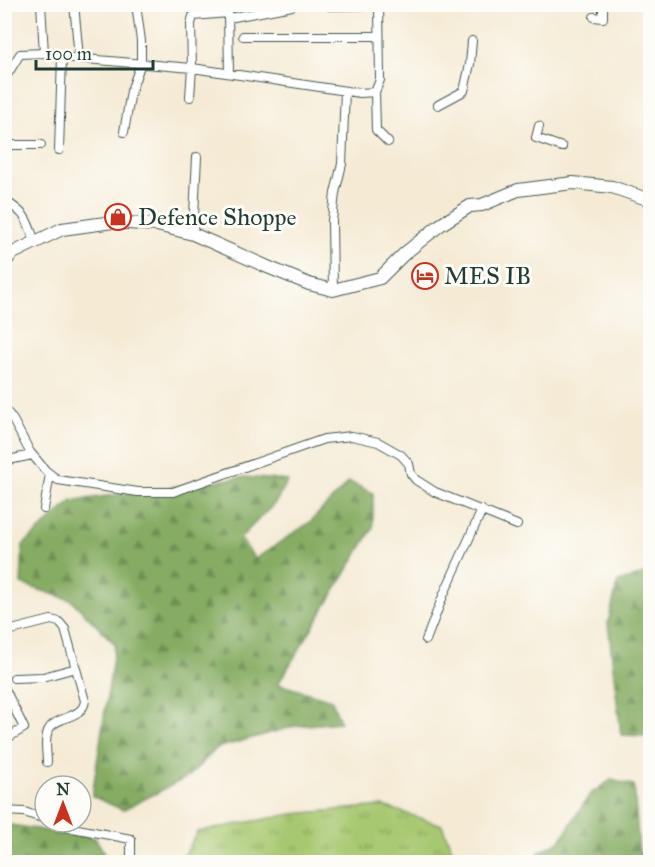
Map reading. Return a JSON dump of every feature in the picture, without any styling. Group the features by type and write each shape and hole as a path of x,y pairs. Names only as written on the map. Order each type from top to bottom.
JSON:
{"main road":[{"path":"4,264 11,254 62,229 112,222 157,225 193,234 309,284 333,290 380,278 404,254 440,225 470,206 482,205 518,190 573,183 612,187 651,200"}],"street":[{"path":"41,4 44,53"},
{"path":"74,4 79,58"},
{"path":"124,132 131,91 141,63 141,41 135,4"},
{"path":"594,17 603,18 603,4"},
{"path":"329,6 379,5 380,80 375,92 376,130 388,142"},
{"path":"229,18 272,7 292,6"},
{"path":"190,97 193,16 228,13 229,73"},
{"path":"243,36 379,36"},
{"path":"438,105 464,91 472,41"},
{"path":"5,76 20,54 44,53 62,57 192,68 360,93 375,92"},
{"path":"60,150 62,57"},
{"path":"333,290 332,221 335,193 342,164 345,91"},
{"path":"538,126 536,138 562,147"},
{"path":"4,145 41,145"},
{"path":"193,234 197,157"},
{"path":"4,200 16,206 24,214 35,242"},
{"path":"4,408 32,455 58,480 138,492 172,492 324,439 352,436 378,442 401,455 409,464 411,474 426,487 517,525"},
{"path":"4,461 32,455"},
{"path":"44,509 50,474"},
{"path":"426,640 482,510"},
{"path":"4,632 42,621 59,622 65,629 85,701 80,711 48,730 47,762"},
{"path":"14,678 43,677 76,668"},
{"path":"4,740 24,728 5,689"},
{"path":"4,811 33,815"},
{"path":"93,832 130,839 132,862"}],"green space":[{"path":"245,477 288,481 275,503 240,538 255,559 310,522 349,482 373,493 373,528 278,684 332,700 340,722 295,726 217,748 188,777 123,810 93,796 115,644 71,600 21,584 23,545 72,501"},
{"path":"650,572 650,736 621,735 608,623 618,582"},
{"path":"611,780 634,785 639,852 650,851 650,862 538,862 538,853 560,841 590,794"},
{"path":"383,806 442,825 457,862 181,862 197,832 292,814"},
{"path":"4,824 33,828 33,834 69,834 95,838 104,852 102,862 5,862"}],"place":[{"name":"Defence Shoppe","path":"118,217"},
{"name":"MES IB","path":"425,276"}]}
